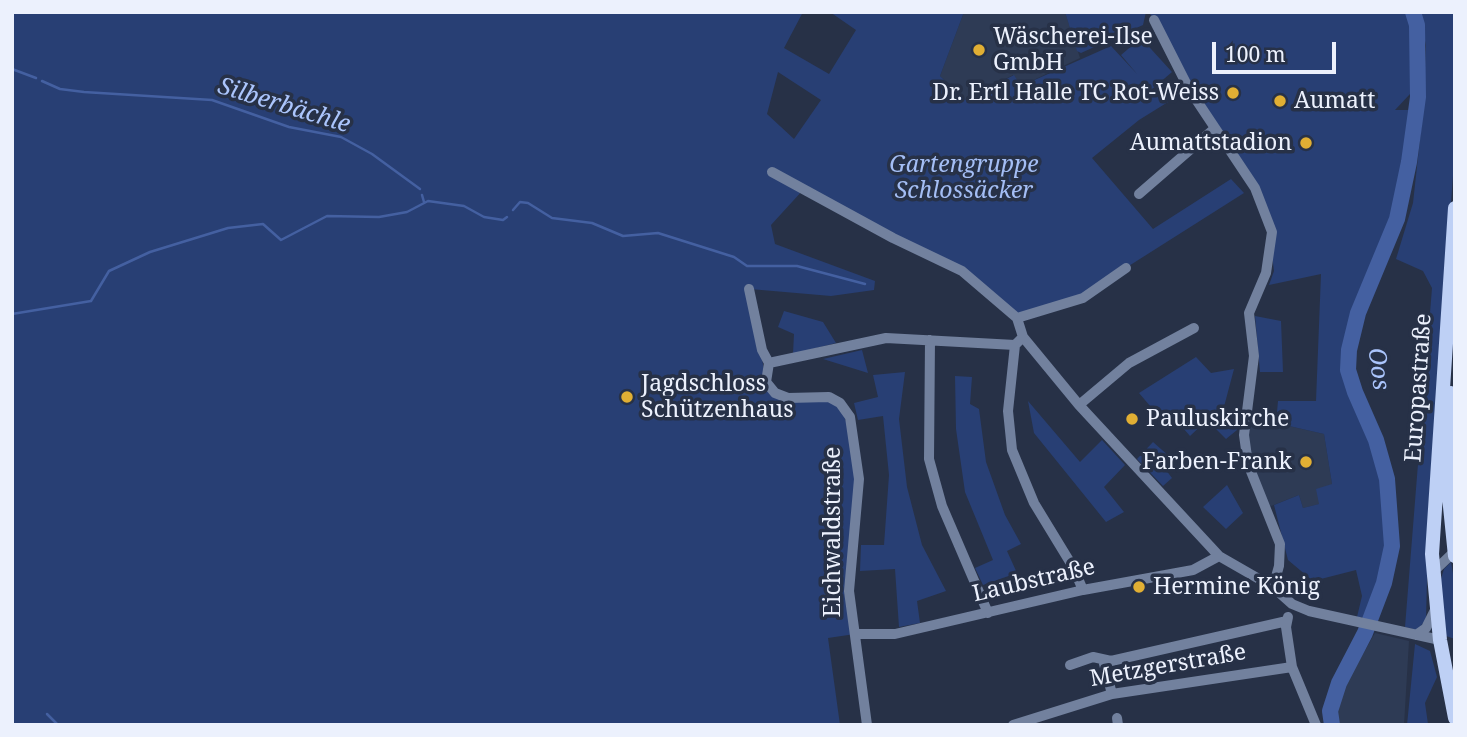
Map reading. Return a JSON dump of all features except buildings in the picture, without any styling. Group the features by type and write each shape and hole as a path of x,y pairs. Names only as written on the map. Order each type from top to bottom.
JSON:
{"main road":[{"name":"Europastraße","path":"1455,208 1434,495 1433,572 1437,606 1447,641 1443,658 1455,718"},
{"name":"Europastraße","path":"1454,553 1451,487 1455,343"},
{"path":"1443,658 1455,647"}],"street":[{"path":"1154,20 1214,129 1255,188 1272,232 1266,273 1249,313 1254,356 1244,446 1248,464 1280,544 1279,566 1273,587"},
{"path":"1139,194 1214,129"},
{"path":"772,172 871,227 962,271 1017,318 1019,341 1008,411 1012,450 1034,503 1073,567 1083,590"},
{"path":"1017,318 1083,298 1126,268"},
{"name":"Eichwaldstraße","path":"749,289 762,350 769,363 766,382 775,393 788,398 829,397 841,403 850,416 859,479 849,591 867,725"},
{"path":"1079,405 1129,363 1194,328"},
{"path":"769,363 886,338 1019,341 1219,556 1273,587 1292,604 1382,628 1447,641"},
{"path":"930,340 929,459 942,506 989,613"},
{"path":"1433,572 1454,553"},
{"name":"Laubstraße","path":"855,634 895,634 1083,590 1193,570 1219,556"},
{"path":"1292,604 1287,621 1292,667 1314,724"},
{"path":"1416,635 1426,628 1437,606"},
{"path":"1070,665 1093,657 1103,660 1287,621"},
{"path":"1103,660 1112,694"},
{"name":"Metzgerstraße","path":"1013,725 1112,694 1292,667"}],"shaded area":[{"path":"964,12 1065,12 1080,58 1021,86 1013,75 965,100 940,76"},
{"path":"1251,422 1276,423 1324,434 1332,484 1320,504 1303,508 1299,495 1266,508 1244,446"},
{"path":"1375,633 1409,641 1404,725 1335,725 1337,699"}],"green space":[{"name":"Gartengruppe Schlossäcker","path":"12,12 803,12 784,48 829,74 856,30 830,12 964,12 940,76 965,100 1014,75 1021,86 1111,46 1137,74 1121,55 1141,38 1172,72 1151,90 1168,102 1139,120 1092,158 1153,229 1231,179 1244,193 1083,295 1018,314 985,285 803,190 771,225 775,244 875,281 874,290 831,296 750,289 766,382 774,393 840,403 857,456 849,591 855,634 828,638 840,725 12,725","holes":["778,72 821,100 794,139 767,114"]},
{"path":"1065,12 1146,12 1143,25 1081,53 1077,51"},
{"name":"Aumattstadion","path":"1149,12 1409,12 1412,26 1410,94 1395,110 1410,110 1406,165 1393,219 1348,336 1345,374 1356,411 1372,447 1386,498 1388,538 1382,572 1368,618 1357,617 1362,596 1356,570 1313,581 1288,560 1274,505 1299,495 1303,508 1319,504 1316,489 1332,484 1324,434 1276,423 1278,401 1316,401 1321,274 1269,285 1274,271 1267,214 1214,129"},
{"path":"1418,12 1455,12 1455,149 1429,499 1426,619 1418,630 1405,627 1432,288 1423,271 1396,259 1413,203 1423,112 1426,45"},
{"path":"784,311 823,322 836,343 793,354 794,334 778,327"},
{"path":"1255,316 1281,321 1283,372 1260,372"},
{"path":"862,350 868,373 823,359"},
{"path":"1196,357 1211,373 1234,369 1221,418 1237,421 1237,430 1226,439 1207,420 1190,436 1170,413 1162,420 1139,393"},
{"path":"905,372 899,419 907,487 922,545 946,591 917,601 920,623 899,627 895,569 860,571 861,545 884,545 889,475 883,416 858,420 854,403 878,397 873,375"},
{"path":"955,376 972,377 970,404 979,409 986,462 1005,515 1021,544 1007,551 1017,573 983,585 975,568 993,560 965,492 956,429"},
{"path":"1028,401 1080,462 1102,440 1125,465 1104,487 1124,512 1106,522 1034,433"},
{"path":"1153,442 1170,457 1163,466 1172,478 1163,486 1137,459"},
{"path":"1227,485 1243,513 1226,529 1203,507"},
{"path":"1451,562 1455,585 1455,639 1446,636 1440,582 1444,569"},
{"path":"1415,644 1430,651 1437,677 1425,703 1428,724 1433,725 1407,725"}],"waterway":[{"name":"Oos","path":"1332,725 1330,711 1339,683 1365,633 1384,583 1392,546 1387,479 1376,440 1348,370 1349,350 1358,313 1397,219 1409,162 1418,97 1417,25 1413,12"},
{"name":"Silberbächle","path":"12,69 36,78"},
{"name":"Silberbächle","path":"42,81 60,89 84,92 212,100 289,127 341,137 372,154 420,189"},
{"name":"Silberbächle","path":"422,195 424,202"},
{"path":"12,314 91,301 109,271 150,252 228,228 263,224 281,240 327,216 379,217 407,212 428,201 464,206 484,217 503,220 507,217"},
{"name":"Silberbächle","path":"513,210 520,202 528,203 552,218 592,223 623,236 658,233 734,257 747,266 797,266 865,284"},
{"path":"47,714 58,725"}],"place":[{"name":"Wäscherei-Ilse GmbH","path":"979,50"},
{"name":"Dr. Ertl Halle TC Rot-Weiss","path":"1233,93"},
{"name":"Aumatt","path":"1280,101"},
{"name":"Aumattstadion","path":"1306,143"},
{"name":"Jagdschloss Schützenhaus","path":"627,397"},
{"name":"Pauluskirche","path":"1132,419"},
{"name":"Farben-Frank","path":"1306,462"},
{"name":"Hermine König","path":"1139,587"}]}
